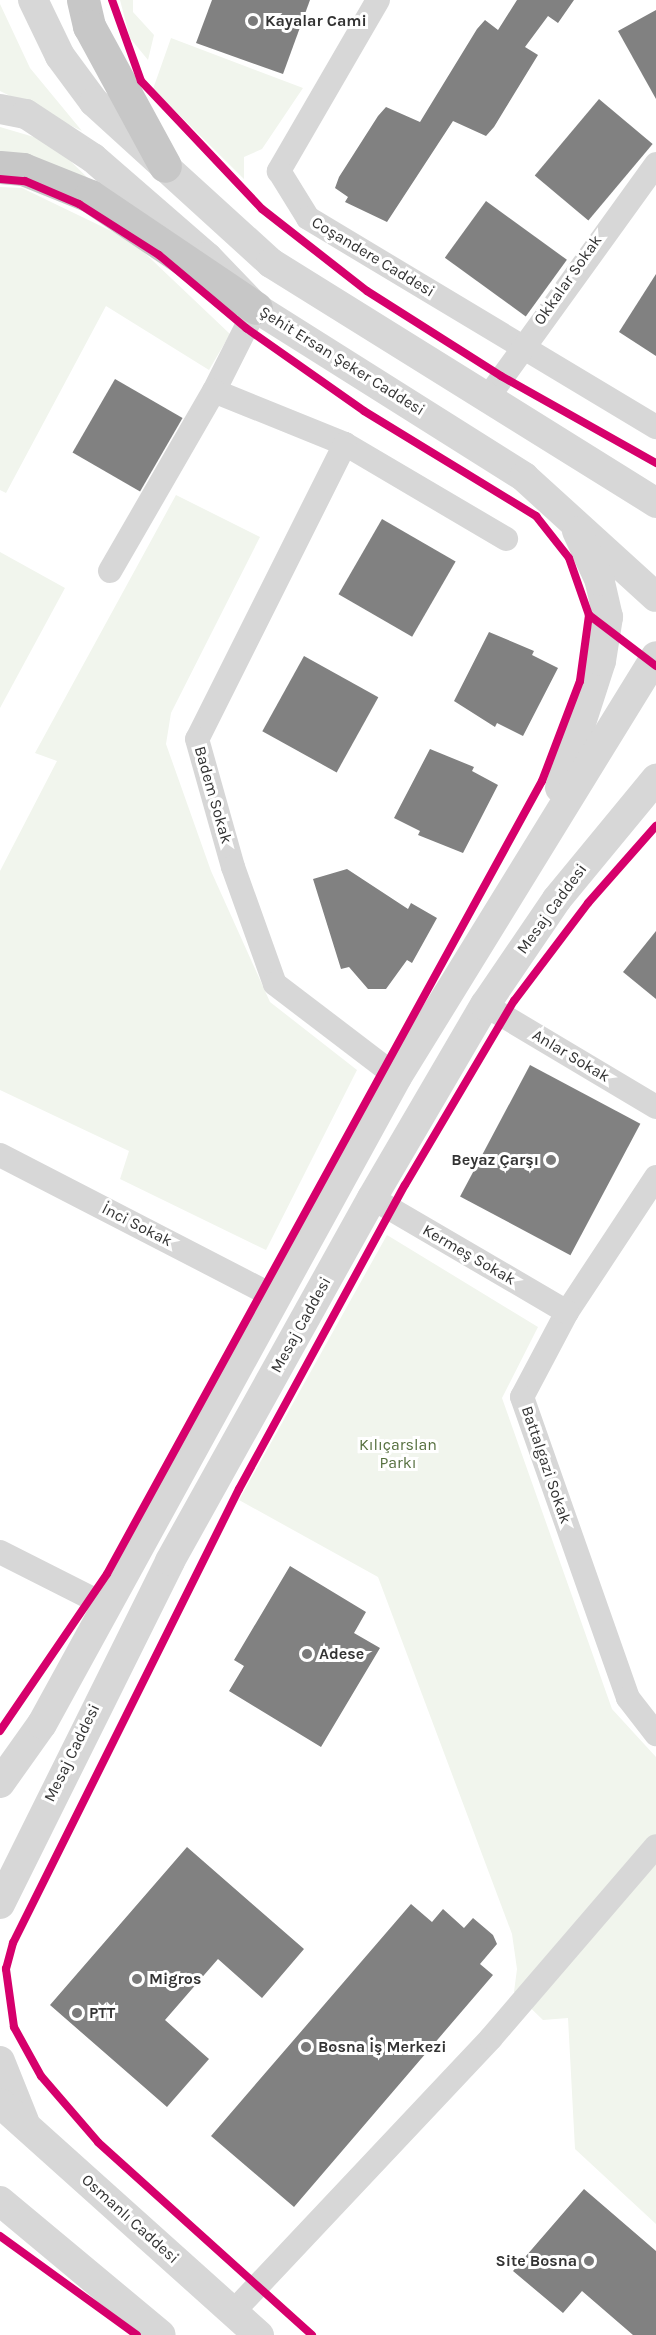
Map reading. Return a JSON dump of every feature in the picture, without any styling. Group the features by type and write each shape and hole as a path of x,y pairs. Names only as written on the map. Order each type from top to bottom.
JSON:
{"highway":[{"path":"83,0 89,26 165,166"},
{"path":"0,167 23,169 90,196 256,308"}],"street":[{"path":"33,0 60,56 94,102 272,263 486,400 642,489 656,503"},
{"name":"Coşandere Caddesi","path":"378,0 279,171 308,218 656,427"},
{"name":"Şehit Ersan Şeker Caddesi","path":"0,109 26,114 93,158 207,257 256,308 524,477 569,515 656,597"},
{"name":"Okkalar Sokak","path":"486,400 521,347 656,164"},
{"path":"110,571 214,391 256,308"},
{"path":"214,391 345,444 506,539"},
{"name":"Badem Sokak","path":"345,444 197,739 233,867 275,984 397,1077"},
{"path":"551,822 601,661 608,617 589,552 569,515"},
{"path":"0,1783 42,1724 273,1296 397,1077 551,822 656,656"},
{"name":"Mesaj Caddesi","path":"0,1904 170,1560 372,1198 485,1005 556,899 650,787"},
{"name":"Anlar Sokak","path":"485,1005 656,1107"},
{"name":"İnci Sokak","path":"0,1155 273,1296"},
{"name":"Battalgazi Sokak","path":"656,1177 567,1312 522,1397 628,1698 656,1734"},
{"name":"Kermeş Sokak","path":"372,1198 567,1312"},
{"path":"0,1552 105,1605"},
{"path":"233,2312 491,2038 656,1846"},
{"path":"0,2061 25,2123"},
{"name":"Osmanlı Caddesi","path":"0,2103 259,2335"},
{"path":"0,2201 161,2335"}],"green space":[{"path":"120,0 133,0 133,12 154,35 148,60 130,38"},
{"path":"0,4 30,68 82,131 0,91"},
{"path":"171,38 303,88 262,149 244,157 244,179 153,89"},
{"path":"0,127 51,142 100,190 0,153"},
{"path":"0,187 22,188 132,241 230,334 209,370 106,306 6,493 0,490"},
{"path":"176,495 260,537 171,713 166,744 211,871 270,1002 357,1070 266,1250 120,1179 129,1151 0,1090 0,871 57,761 35,753"},
{"path":"0,552 65,588 0,708"},
{"name":"Kılıçarslan Parkı","path":"387,1235 538,1327 502,1398 612,1709 656,1757 656,2224 575,2149 568,2018 543,2020 514,1992 517,1969 512,1934 378,1577 239,1500"}],"building":[{"name":"Kayalar Cami","path":"212,0 310,0 283,74 196,43"},
{"path":"517,0 574,0 558,23 548,16 525,47 538,55 494,127 486,136 453,121 387,222 345,202 348,197 335,188 339,177 378,116 386,107 420,122 477,29 485,20 498,30"},
{"path":"656,10 656,99 618,31"},
{"path":"599,99 653,144 588,221 535,176"},
{"path":"486,201 567,260 526,316 445,258"},
{"path":"656,274 656,356 619,332"},
{"path":"115,379 183,418 140,492 72,453"},
{"path":"382,519 456,562 412,637 338,594"},
{"path":"489,632 534,651 532,655 558,668 523,736 497,723 495,727 454,701"},
{"path":"304,656 378,697 337,772 262,731"},
{"path":"430,749 474,767 472,771 498,785 463,853 418,835 420,831 394,818"},
{"path":"347,869 408,909 411,903 437,918 412,963 407,960 386,989 368,989 349,967 341,969 313,879"},
{"path":"656,931 656,999 623,972"},
{"name":"Beyaz Çarşı","path":"530,1065 640,1124 570,1255 460,1197"},
{"name":"Adese","path":"290,1566 366,1612 354,1633 380,1648 321,1747 229,1691 244,1666 234,1660"},
{"name":"Migros","path":"187,1847 304,1949 262,1998 218,1959 165,2020 209,2059 167,2107 50,2005"},
{"path":"411,1904 432,1922 443,1909 464,1928 473,1918 493,1935 497,1944 480,1964 493,1975 294,2207 211,2136"},
{"name":"Site Bosna","path":"584,2189 656,2251 656,2335 633,2335 582,2291 563,2313 513,2271"}],"cycle path":[{"path":"112,0 141,81 262,209 367,291 501,376 656,463"},
{"path":"0,179 25,181 79,204 159,255 246,328 364,411 536,516 569,558 589,615 580,681 542,781 107,1574 0,1731"},
{"path":"589,615 656,666"},
{"path":"312,2335 98,2142 41,2076 14,2027 6,1969 13,1943 239,1489 405,1185 514,1001 588,903 656,826"},
{"path":"0,2236 137,2335"}],"place":[{"name":"Kayalar Cami","path":"253,21"},
{"name":"Beyaz Çarşı","path":"551,1160"},
{"name":"Adese","path":"307,1654"},
{"name":"Migros","path":"137,1979"},
{"name":"PTT","path":"77,2013"},
{"name":"Bosna İş Merkezi","path":"306,2047"},
{"name":"Site Bosna","path":"589,2261"}]}
